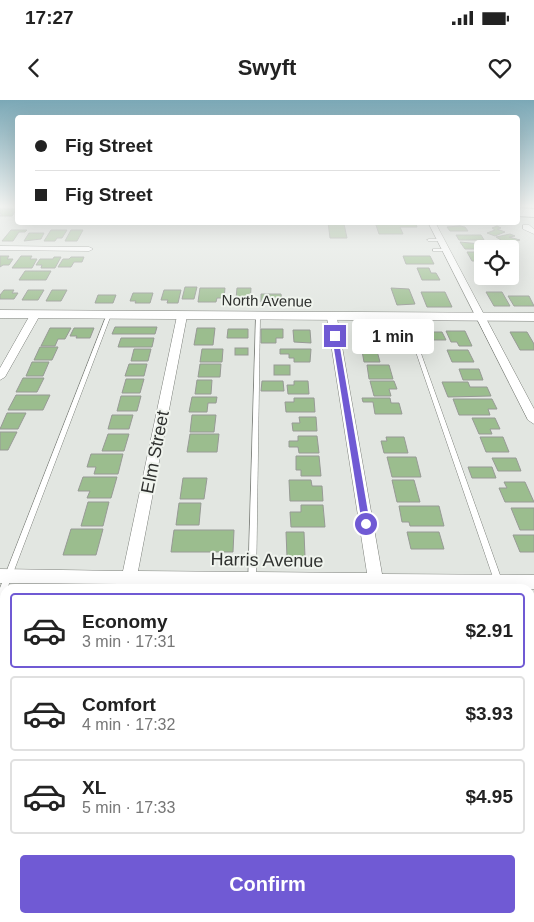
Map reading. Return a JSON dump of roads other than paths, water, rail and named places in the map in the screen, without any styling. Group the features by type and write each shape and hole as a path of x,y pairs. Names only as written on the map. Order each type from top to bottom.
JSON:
{"street":[{"path":"443,244 534,420"},
{"path":"0,248 89,249"},
{"name":"North Avenue","path":"0,314 332,318 534,317"},
{"path":"0,377 35,315"},
{"name":"Elm Street","path":"129,583 182,316"},
{"path":"332,318 376,584"},
{"name":"Harris Avenue","path":"4,576 129,583 252,584"},
{"name":"Harris Avenue","path":"511,584 534,582"}],"lane":[{"path":"434,250 446,250"},
{"path":"4,576 109,315"},
{"path":"252,584 258,317"},
{"path":"406,317 500,584"}]}
